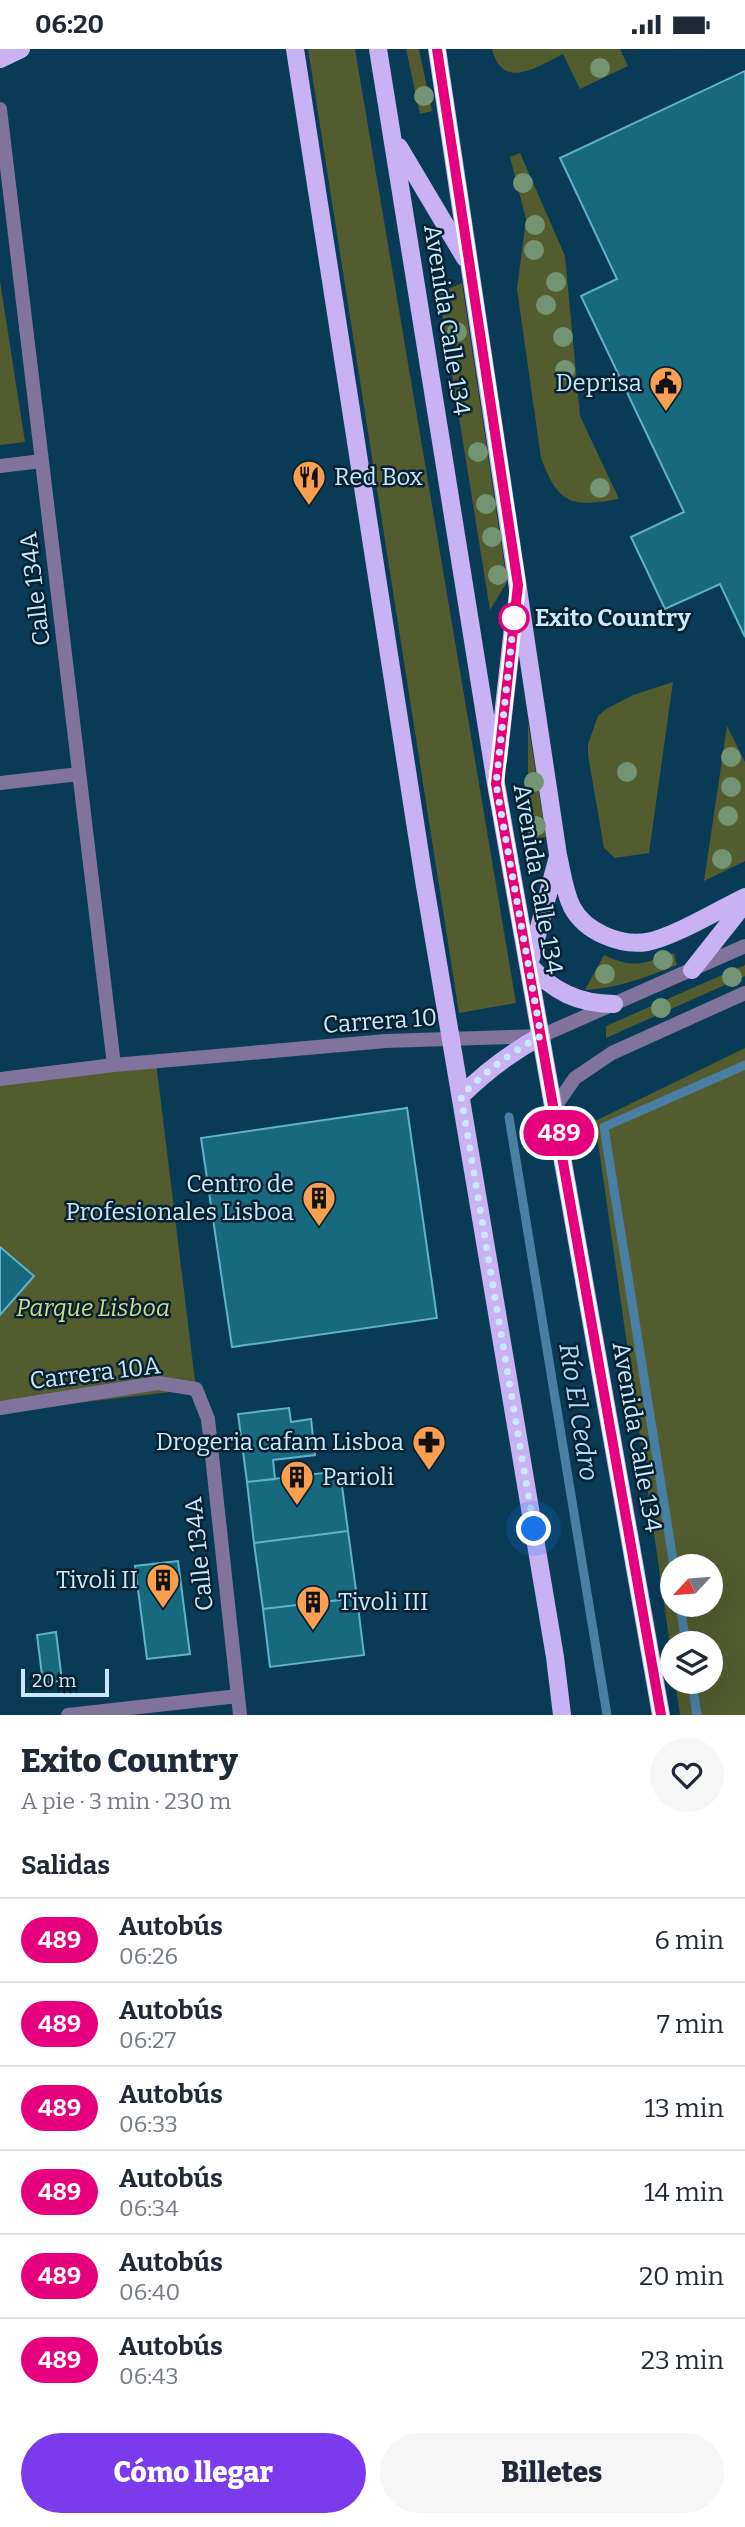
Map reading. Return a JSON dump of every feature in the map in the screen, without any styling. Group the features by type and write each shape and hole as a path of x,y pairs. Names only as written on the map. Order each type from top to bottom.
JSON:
{"main road":[{"path":"0,59 21,49"},
{"path":"295,49 424,880 562,1715"},
{"name":"Avenida Calle 134","path":"378,49 496,784 661,1715"},
{"path":"437,49 558,855 566,893 581,919 597,932 620,941 647,942 745,897"},
{"path":"393,137 470,267"},
{"path":"496,784 518,585"},
{"path":"558,855 529,965 545,982 563,994 588,1002 614,1004"},
{"path":"692,969 745,903"},
{"path":"461,1096 485,1072 541,1036"}],"street":[{"name":"Calle 134A","path":"0,109 114,1065"},
{"path":"0,466 42,461"},
{"path":"0,783 79,774"},
{"name":"Carrera 10","path":"0,1079 114,1065 386,1041 541,1036 745,946"},
{"path":"554,1108 575,1078 611,1053 745,993"},
{"name":"Carrera 10A","path":"0,1408 158,1383 196,1389"},
{"name":"Calle 134A","path":"196,1389 208,1419 240,1715"},
{"path":"68,1715 238,1696"}],"green space":[{"path":"308,49 355,49 516,1003 459,1013"},
{"path":"406,49 419,49 432,111 420,114"},
{"path":"492,49 620,49 628,66 580,89 563,54 532,69 513,73 504,70 497,62"},
{"path":"520,153 565,256 580,416 619,499 590,503 569,499 554,486 541,458 517,289 526,219 510,157"},
{"path":"0,281 25,442 0,445"},
{"path":"462,283 507,582 490,610 439,293"},
{"path":"673,682 649,853 615,858 604,848 588,744 598,716 606,709 633,695"},
{"path":"528,723 546,837 528,839"},
{"path":"727,726 745,762 745,861 704,881"},
{"path":"674,953 677,965 621,984 585,990 604,955 623,962 639,963"},
{"path":"745,965 745,976 606,1038 606,1026"},
{"path":"745,1048 745,1715 680,1715 677,1694 723,1694 723,1631 668,1631 666,1617 723,1617 723,1554 660,1554 660,1575 595,1121"},
{"name":"Parque Lisboa","path":"156,1062 196,1389 0,1412 0,1080"}],"building":[{"path":"745,71 745,637 720,584 665,609 631,537 684,512 581,296 617,279 560,158"},
{"name":"Centro de Profesionales Lisboa","path":"407,1108 437,1318 232,1347 201,1138"},
{"path":"0,1247 34,1276 0,1315"},
{"path":"289,1408 291,1422 311,1419 315,1455 273,1460 275,1479 247,1482 238,1414"},
{"name":"Parioli","path":"340,1471 348,1531 254,1543 247,1482"},
{"path":"348,1531 357,1598 263,1609 254,1543"},
{"name":"Tivoli II","path":"178,1561 190,1654 147,1659 135,1566"},
{"name":"Tivoli III","path":"357,1598 364,1655 270,1667 263,1609"},
{"path":"56,1632 62,1681 43,1683 37,1635"}],"waterway":[{"path":"672,1554 604,1127 745,1065"},
{"name":"Río El Cedro","path":"509,1117 607,1715"},
{"path":"682,1617 684,1631"},
{"path":"694,1694 697,1715"}],"bus line":[{"name":"489","path":"437,49 518,585 496,784 661,1715"}],"place":[{"name":"Deprisa","path":"666,413"},
{"name":"Red Box","path":"309,507"},
{"name":"Exito Country","path":"514,618"},
{"name":"Centro de Profesionales Lisboa","path":"319,1228"},
{"name":"Drogeria cafam Lisboa","path":"429,1472"},
{"name":"Parioli","path":"297,1507"},
{"name":"Tivoli II","path":"163,1610"},
{"name":"Tivoli III","path":"313,1632"}],"route":[{"path":"514,618 515,610 496,784 541,1036 512,1052 485,1072 461,1096 534,1529"}]}
